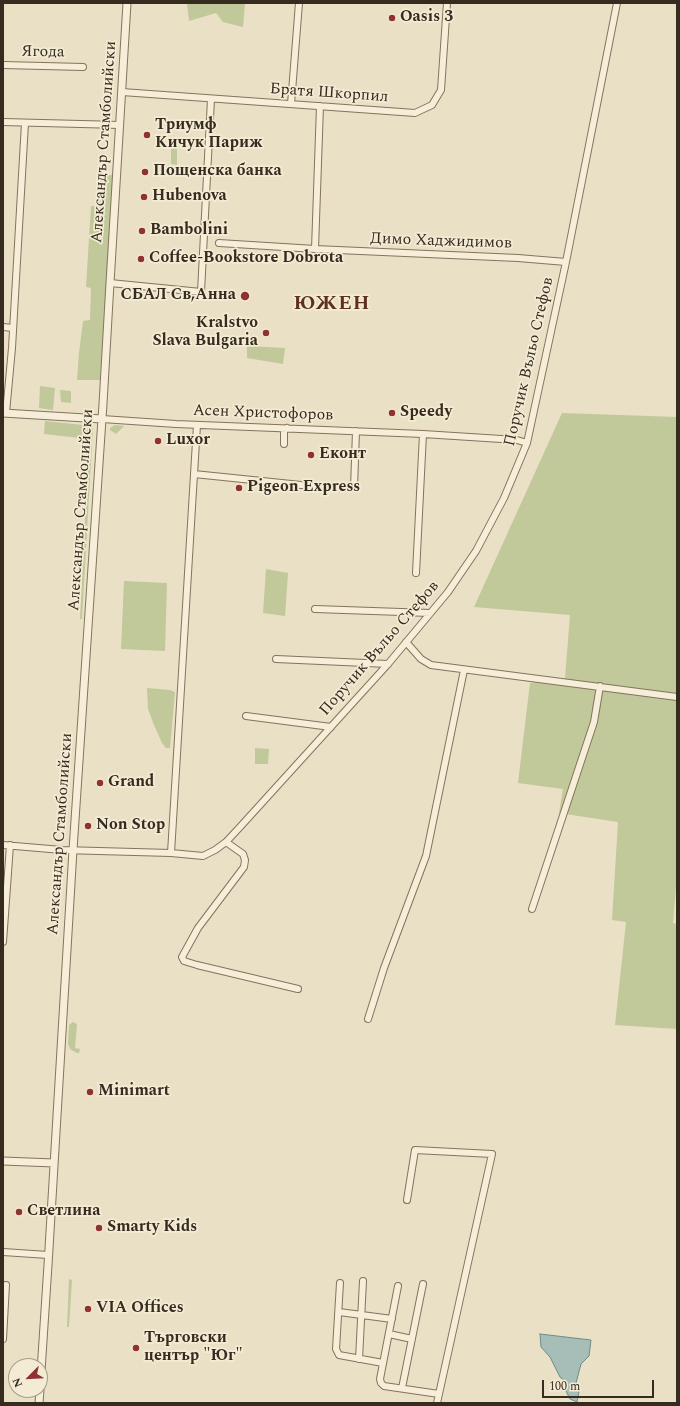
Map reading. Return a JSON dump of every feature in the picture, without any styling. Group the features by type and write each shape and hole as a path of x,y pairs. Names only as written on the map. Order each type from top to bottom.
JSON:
{"street":[{"name":"Александър Стамболийски","path":"42,1358 72,850 89,628 128,3"},
{"path":"291,104 299,3"},
{"name":"Братя Шкорпил","path":"122,92 415,113 432,105 440,90 447,3"},
{"name":"Поручик Въльо Стефов","path":"172,854 203,856 226,842 388,664 448,592 476,551 504,498 527,444 566,262 617,3"},
{"name":"Ягода","path":"3,65 83,67"},
{"path":"110,283 201,292 211,99"},
{"path":"315,249 320,106"},
{"path":"3,122 120,125"},
{"path":"25,123 13,328 5,413 102,419"},
{"name":"Димо Хаджидимов","path":"219,243 518,258 566,262"},
{"path":"3,327 13,328"},
{"name":"Асен Христофоров","path":"102,419 197,425 423,434 517,440 527,444"},
{"path":"3,942 6,845 72,850 172,854 197,425"},
{"path":"284,444 284,431 287,428"},
{"path":"194,474 301,485 354,488 356,431"},
{"path":"416,573 423,434"},
{"path":"315,609 430,614"},
{"path":"406,642 421,659 431,666 600,686 677,697"},
{"path":"276,659 388,664"},
{"path":"368,1019 384,968 426,856 464,670"},
{"path":"532,909 594,722 600,686"},
{"path":"246,716 331,727"},
{"path":"226,842 243,854 244,867 198,928 182,957 184,961 197,965 298,990"},
{"path":"407,1200 415,1150 492,1154 437,1403"},
{"path":"3,1161 54,1163"},
{"path":"3,1252 48,1255"},
{"path":"359,1359 363,1281"},
{"path":"340,1283 336,1349 340,1355 383,1363"},
{"path":"402,1388 423,1284"},
{"path":"3,1339 6,1285"},
{"path":"398,1286 380,1379 381,1383 384,1386 439,1394"},
{"path":"339,1312 392,1319"},
{"path":"389,1334 412,1339"}],"green space":[{"path":"187,3 245,3 243,27 223,22 216,13 189,21"},
{"path":"171,142 177,149 177,165 171,164"},
{"path":"98,174 114,175 100,380 77,380 83,321 90,320 91,288 86,287 91,206 97,206"},
{"path":"247,346 285,348 283,364 247,358"},
{"path":"40,386 55,388 53,410 39,408"},
{"path":"60,390 71,391 71,403 61,402"},
{"path":"562,413 677,417 677,875 673,923 677,924 677,1029 615,1025 626,922 612,920 618,822 559,813 563,789 518,783 530,683 565,678 570,615 474,607"},
{"path":"45,421 93,426 82,619 80,619 89,439 44,434"},
{"path":"115,425 124,426 116,434 110,430 110,428"},
{"path":"266,569 288,573 285,616 263,613"},
{"path":"124,581 167,583 165,651 121,649"},
{"path":"147,688 170,690 175,692 170,748 166,748 162,743 154,725 148,709"},
{"path":"255,748 269,749 268,764 255,764"},
{"path":"73,1022 77,1024 75,1048 80,1049 79,1053 70,1049 68,1044 69,1025"},
{"path":"69,1279 72,1280 69,1327 67,1327"}],"water":[{"path":"540,1334 591,1340 589,1356 581,1364 576,1383 580,1386 577,1402 570,1399 566,1391 566,1382 560,1377 550,1357 541,1347"}],"place":[{"name":"Oasis 3","path":"392,18"},
{"name":"Триумф Кичук Париж","path":"147,135"},
{"name":"Пощенска банка","path":"145,172"},
{"name":"Hubenova","path":"144,197"},
{"name":"Bambolini","path":"142,231"},
{"name":"Coffee-Bookstore Dobrota","path":"141,259"},
{"name":"СБАЛ Св,Анна","path":"245,296"},
{"name":"Kralstvo Slava Bulgaria","path":"266,333"},
{"name":"Speedy","path":"392,413"},
{"name":"Luxor","path":"158,441"},
{"name":"Еконт","path":"311,455"},
{"name":"Pigeon Express","path":"239,488"},
{"name":"Grand","path":"100,783"},
{"name":"Non Stop","path":"88,826"},
{"name":"Minimart","path":"90,1092"},
{"name":"Светлина","path":"19,1212"},
{"name":"Smarty Kids","path":"99,1228"},
{"name":"VIA Offices","path":"88,1309"},
{"name":"Търговски център \"Юг\"","path":"136,1348"}],"district":[{"name":"ЮЖЕН","path":"332,305"}]}
